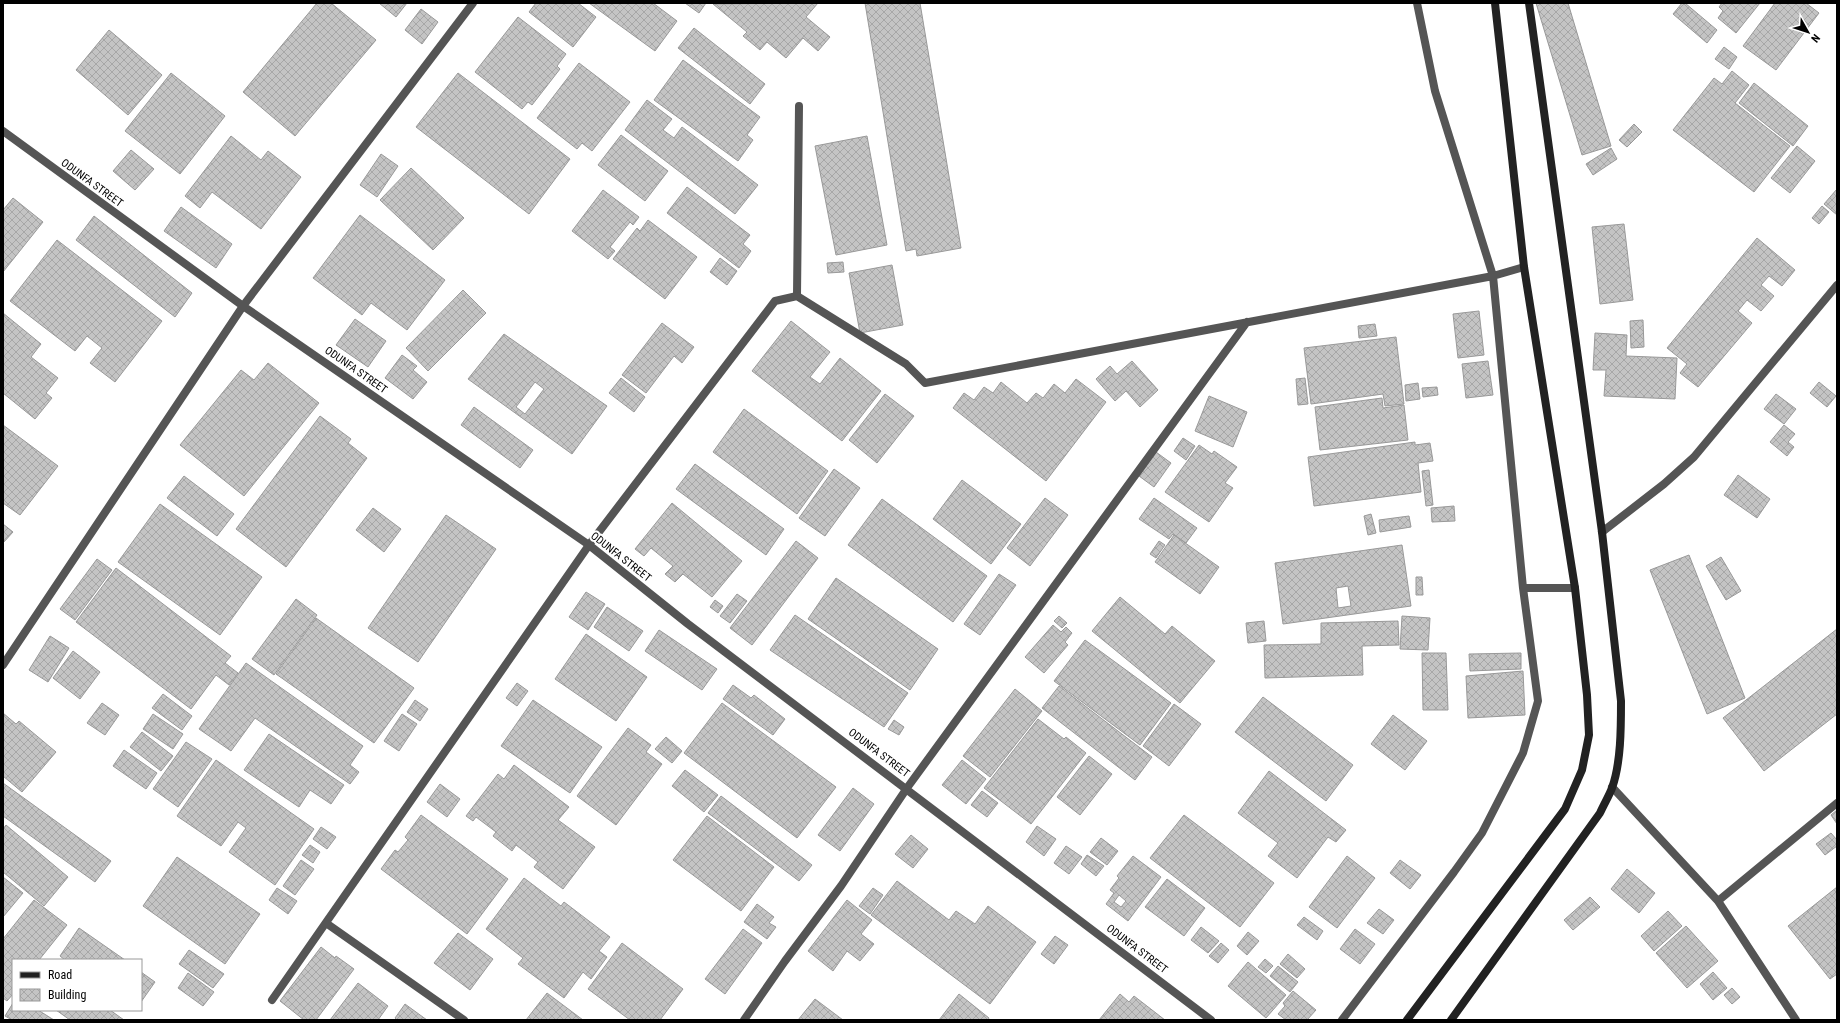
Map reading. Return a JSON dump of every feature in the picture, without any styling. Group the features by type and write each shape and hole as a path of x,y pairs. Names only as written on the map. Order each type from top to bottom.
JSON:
{"main road":[{"path":"1407,1020 1565,809 1582,770 1589,735 1587,695 1575,588 1524,267 1495,3"},
{"path":"1450,1020 1600,813 1612,787 1618,753 1621,702 1602,532 1528,3"}],"street":[{"path":"3,665 243,306 473,3"},
{"path":"1342,1020 1482,833 1523,753 1538,701 1523,588 1493,276 1435,91 1417,3"},
{"path":"797,296 799,106"},
{"name":"ODUNFA STREET","path":"3,131 243,306 589,545 688,624 907,788 1211,1020"},
{"path":"272,1000 589,545 761,317 775,301 797,296 906,364 925,383 1493,276 1524,267"},
{"path":"1602,532 1664,484 1694,457 1837,285"},
{"path":"744,1020 841,886 907,788 1247,322"},
{"path":"1523,588 1575,588"},
{"path":"1612,787 1718,900 1796,1020"},
{"path":"1718,900 1837,803"},
{"path":"326,923 464,1020"}],"building":[{"path":"317,3 331,3 376,40 295,136 243,92"},
{"path":"379,3 407,3 396,17"},
{"path":"536,3 578,3 596,17 573,47 529,12"},
{"path":"589,3 653,3 677,21 655,51"},
{"path":"685,3 706,3 699,13"},
{"path":"818,3 806,17 830,37 818,51 803,38 786,58 767,42 760,50 743,36 747,32 713,4"},
{"path":"865,3 920,3 961,248 917,256 916,249 906,251"},
{"path":"1536,3 1568,3 1611,146 1582,155"},
{"path":"1682,3 1685,3 1717,30 1707,43 1673,14"},
{"path":"1722,3 1760,3 1736,33 1718,18 1723,11 1719,7"},
{"path":"1775,3 1806,3 1819,13 1776,70 1743,46"},
{"path":"421,9 438,22 422,44 405,30"},
{"path":"518,17 566,54 557,66 560,69 532,105 528,102 522,109 475,72"},
{"path":"694,28 765,84 750,104 678,48"},
{"path":"109,30 162,75 128,115 76,70"},
{"path":"1724,47 1737,57 1729,69 1715,59"},
{"path":"683,60 760,117 747,135 753,140 738,161 654,100"},
{"path":"579,63 630,102 592,151 582,143 577,149 537,118"},
{"path":"1732,71 1749,85 1735,103 1790,146 1754,192 1673,130 1714,78 1722,84"},
{"path":"171,73 225,116 180,174 125,131"},
{"path":"458,73 570,159 529,214 416,127"},
{"path":"1754,83 1808,126 1793,146 1739,103"},
{"path":"647,100 672,119 663,130 674,138 682,127 758,185 735,214 625,130"},
{"path":"1634,124 1642,132 1627,147 1619,140"},
{"path":"621,135 668,171 645,201 598,165"},
{"path":"231,136 261,160 268,151 301,177 261,229 212,192 200,208 185,196"},
{"path":"867,136 887,245 836,255 815,146"},
{"path":"1797,146 1815,161 1790,193 1771,178"},
{"path":"1611,148 1617,159 1593,175 1586,164"},
{"path":"131,150 154,169 135,190 113,171"},
{"path":"381,154 398,166 377,197 360,185"},
{"path":"411,168 464,218 433,250 380,200"},
{"path":"687,187 750,235 743,244 751,251 739,268 667,213"},
{"path":"1837,189 1837,215 1824,204"},
{"path":"603,190 639,217 633,225 630,222 610,247 615,251 608,259 572,231"},
{"path":"13,198 43,222 3,272 3,210"},
{"path":"1822,206 1829,212 1819,224 1812,218"},
{"path":"181,207 232,244 216,268 164,231"},
{"path":"360,215 445,280 407,330 371,303 362,315 313,278"},
{"path":"94,216 192,293 175,317 76,240"},
{"path":"648,220 697,257 665,299 613,259 637,228 640,231"},
{"path":"1624,224 1633,300 1600,304 1592,227"},
{"path":"1757,238 1795,270 1782,286 1769,276 1761,285 1774,296 1761,311 1747,300 1738,311 1752,323 1698,387 1680,373 1687,364 1667,348"},
{"path":"57,240 162,321 115,382 90,363 102,348 87,336 75,351 10,301"},
{"path":"720,258 737,271 727,285 710,272"},
{"path":"843,262 844,272 828,273 827,263"},
{"path":"892,265 903,325 860,333 849,273"},
{"path":"463,290 486,313 428,371 406,348"},
{"path":"1479,311 1484,355 1458,358 1453,314"},
{"path":"3,313 41,344 31,357 58,378 46,393 52,398 35,419 3,393"},
{"path":"355,319 386,341 368,367 336,345"},
{"path":"1643,320 1644,347 1631,348 1630,321"},
{"path":"791,321 830,352 810,377 820,384 840,358 881,391 842,441 752,371"},
{"path":"662,323 694,347 682,363 674,356 646,393 622,375"},
{"path":"1375,324 1377,336 1359,338 1358,326"},
{"path":"1595,333 1627,335 1626,356 1677,358 1675,399 1604,396 1606,370 1593,370"},
{"path":"504,334 607,406 572,454 468,379","holes":["535,382 544,389 525,414 516,407"]},
{"path":"1396,337 1404,404 1385,406 1383,394 1311,404 1304,348"},
{"path":"402,355 417,366 413,370 427,382 413,399 385,378"},
{"path":"1132,361 1158,390 1140,407 1126,391 1115,401 1096,379 1110,366 1117,374"},
{"path":"1488,361 1493,395 1466,398 1462,364"},
{"path":"268,363 319,403 244,496 180,445 241,370 254,380"},
{"path":"621,378 645,397 634,412 609,393"},
{"path":"1305,378 1308,404 1298,405 1296,379"},
{"path":"1076,379 1106,402 1046,481 953,408 964,393 974,400 984,387 993,393 1001,382 1027,403 1036,393 1043,398 1054,384 1065,393"},
{"path":"1819,382 1836,396 1827,407 1810,393"},
{"path":"1418,383 1420,399 1406,401 1405,385"},
{"path":"1437,387 1438,395 1423,397 1422,388"},
{"path":"885,394 914,416 877,463 849,440"},
{"path":"1776,394 1796,409 1784,424 1764,409"},
{"path":"1209,396 1247,412 1233,447 1195,431"},
{"path":"1382,398 1383,408 1404,405 1408,440 1320,450 1315,407"},
{"path":"474,407 533,450 520,468 461,425"},
{"path":"744,409 828,471 797,514 713,452"},
{"path":"320,416 351,439 348,443 367,458 286,567 236,529"},
{"path":"3,425 58,466 20,515 3,503"},
{"path":"1784,425 1795,434 1788,442 1794,447 1787,456 1770,442"},
{"path":"1183,438 1195,446 1186,460 1174,451"},
{"path":"1415,442 1415,445 1430,443 1433,461 1418,463 1421,492 1314,506 1308,457"},
{"path":"1199,445 1212,454 1214,451 1237,467 1225,483 1233,488 1209,522 1165,492"},
{"path":"1156,452 1171,463 1154,487 1139,476"},
{"path":"695,464 784,529 766,555 676,489"},
{"path":"834,469 860,488 825,536 799,518"},
{"path":"1429,470 1433,505 1426,506 1422,471"},
{"path":"1738,475 1770,499 1757,518 1724,495"},
{"path":"184,476 234,514 217,536 167,498"},
{"path":"962,480 1021,524 991,564 933,519"},
{"path":"1045,498 1068,515 1030,566 1007,548"},
{"path":"1154,498 1197,528 1186,543 1173,534 1169,539 1139,519"},
{"path":"882,499 987,576 953,622 848,545"},
{"path":"672,503 742,561 712,597 683,574 675,582 665,574 673,566 651,548 644,556 635,549"},
{"path":"160,504 262,577 220,635 118,562"},
{"path":"1454,506 1455,521 1432,522 1431,508"},
{"path":"373,508 401,529 384,552 356,530"},
{"path":"1371,514 1376,533 1368,535 1364,516"},
{"path":"446,515 496,549 418,662 368,628"},
{"path":"1409,516 1411,527 1380,532 1379,520"},
{"path":"3,524 13,532 3,543"},
{"path":"1174,535 1219,567 1200,594 1155,562"},
{"path":"796,541 818,558 752,645 730,628"},
{"path":"1159,541 1165,545 1156,558 1150,554"},
{"path":"1402,545 1411,606 1283,624 1275,563","holes":["1348,586 1351,606 1338,608 1336,588"]},
{"path":"1689,555 1745,698 1707,714 1650,570"},
{"path":"1721,557 1741,591 1726,600 1706,566"},
{"path":"97,559 112,570 75,620 60,609"},
{"path":"116,568 231,656 225,663 238,673 229,685 216,675 191,709 76,622"},
{"path":"999,574 1016,585 980,635 964,624"},
{"path":"1416,577 1422,577 1423,595 1416,595"},
{"path":"836,578 938,649 910,690 808,619"},
{"path":"586,592 605,604 588,630 569,617"},
{"path":"737,594 747,601 730,623 720,616"},
{"path":"1120,597 1165,634 1172,626 1215,661 1180,703 1092,631"},
{"path":"296,599 317,615 274,675 252,659"},
{"path":"715,600 723,606 718,613 710,607"},
{"path":"607,607 643,631 629,651 594,627"},
{"path":"795,615 908,693 884,727 770,650"},
{"path":"1059,616 1067,623 1062,628 1054,621"},
{"path":"1402,616 1430,618 1428,650 1400,649"},
{"path":"316,618 414,688 374,743 276,674"},
{"path":"1264,621 1266,641 1248,643 1246,623"},
{"path":"1398,621 1399,645 1362,646 1363,675 1265,678 1264,645 1321,644 1321,623"},
{"path":"1053,625 1061,632 1066,627 1072,633 1065,642 1068,645 1044,673 1025,657"},
{"path":"1837,629 1837,714 1764,771 1723,718"},
{"path":"659,630 717,669 702,690 645,651"},
{"path":"586,634 647,677 616,721 555,679"},
{"path":"50,636 69,648 48,682 29,670"},
{"path":"1085,640 1171,703 1140,745 1054,681"},
{"path":"73,651 100,672 80,699 53,678"},
{"path":"1422,653 1446,653 1448,710 1423,710"},
{"path":"1521,653 1521,669 1470,671 1469,654"},
{"path":"246,663 363,746 350,765 359,772 350,784 255,718 231,751 199,729"},
{"path":"1523,671 1525,715 1468,718 1466,676"},
{"path":"517,683 528,691 517,706 506,698"},
{"path":"733,685 751,698 754,695 785,719 773,735 723,699"},
{"path":"1059,686 1152,757 1135,780 1042,708"},
{"path":"1015,689 1042,711 990,777 963,756"},
{"path":"163,694 192,716 182,730 152,708"},
{"path":"1263,697 1353,765 1326,801 1235,732"},
{"path":"415,700 428,709 420,721 407,712"},
{"path":"533,700 602,747 570,793 501,746"},
{"path":"102,703 119,715 105,735 87,723"},
{"path":"722,703 836,787 797,838 684,753"},
{"path":"1174,704 1201,724 1169,766 1143,746"},
{"path":"3,713 16,724 19,721 56,752 22,792 3,776"},
{"path":"153,714 183,734 173,749 143,729"},
{"path":"402,714 417,724 399,751 384,741"},
{"path":"1393,715 1427,741 1405,770 1371,744"},
{"path":"1038,719 1064,739 1066,737 1086,753 1031,824 984,788"},
{"path":"894,720 904,727 899,735 888,729"},
{"path":"628,728 651,745 646,752 662,764 616,825 577,796"},
{"path":"142,732 173,756 161,771 130,747"},
{"path":"269,734 344,785 331,804 310,790 299,807 244,770"},
{"path":"666,737 682,751 672,763 655,749"},
{"path":"186,742 212,759 178,807 153,789"},
{"path":"124,750 157,773 146,789 113,766"},
{"path":"1089,756 1112,774 1080,815 1057,797"},
{"path":"216,760 314,829 275,885 229,852 246,828 238,822 221,846 177,816"},
{"path":"962,760 986,779 966,804 942,785"},
{"path":"514,765 569,807 558,820 595,847 563,889 534,867 538,862 516,845 512,851 493,836 496,832 476,817 473,821 466,816 498,774 504,779"},
{"path":"685,770 718,795 704,812 672,786"},
{"path":"1269,771 1346,830 1336,842 1328,837 1297,878 1268,856 1278,843 1238,813"},
{"path":"3,783 111,861 95,882 3,816"},
{"path":"440,784 460,799 447,817 427,802"},
{"path":"853,788 874,804 840,851 818,835"},
{"path":"982,791 998,803 987,817 971,805"},
{"path":"721,796 812,865 799,881 708,813"},
{"path":"1837,810 1837,824 1831,815"},
{"path":"421,815 508,879 467,934 381,869 395,850 398,852 408,840 405,837"},
{"path":"1184,815 1274,883 1240,927 1150,858"},
{"path":"707,816 774,867 741,911 673,860"},
{"path":"6,825 68,877 44,906 3,872 3,829"},
{"path":"1037,826 1056,839 1044,856 1026,842"},
{"path":"321,827 336,837 327,849 313,839"},
{"path":"1831,833 1837,840 1837,846 1825,855 1816,844"},
{"path":"911,835 928,849 913,868 895,854"},
{"path":"1101,838 1118,851 1107,865 1090,852"},
{"path":"310,845 320,852 313,863 302,855"},
{"path":"1066,846 1082,857 1069,874 1054,863"},
{"path":"1087,855 1104,866 1096,876 1081,864"},
{"path":"1133,856 1161,877 1128,921 1106,904 1114,893 1110,890 1119,878 1117,876","holes":["1119,895 1126,901 1121,907 1114,902"]},
{"path":"1347,856 1375,878 1337,928 1309,907"},
{"path":"177,857 260,914 225,964 143,906"},
{"path":"301,860 314,869 295,895 283,886"},
{"path":"1400,860 1421,875 1410,889 1390,873"},
{"path":"1627,869 1655,893 1639,913 1611,889"},
{"path":"3,877 23,893 3,917"},
{"path":"524,878 561,906 564,902 610,937 599,951 607,957 591,979 583,972 564,998 518,964 523,958 486,929"},
{"path":"1167,879 1205,908 1184,936 1145,907"},
{"path":"897,881 949,920 956,911 975,924 988,906 1036,942 990,1004 871,915"},
{"path":"1837,887 1837,974 1830,979 1788,926"},
{"path":"277,888 297,901 288,914 269,900"},
{"path":"873,888 883,895 870,914 859,906"},
{"path":"1590,897 1600,907 1573,930 1564,920"},
{"path":"34,900 67,925 40,959 12,959 12,995 7,1001 3,998 3,939"},
{"path":"847,900 872,920 861,934 874,944 860,961 847,951 833,971 808,951"},
{"path":"757,904 774,917 769,923 776,927 767,939 744,922"},
{"path":"1379,909 1394,920 1383,934 1367,923"},
{"path":"1668,911 1682,926 1654,951 1641,936"},
{"path":"1304,917 1323,931 1317,940 1297,925"},
{"path":"1686,926 1718,961 1687,988 1656,953"},
{"path":"1201,927 1219,941 1208,953 1191,940"},
{"path":"79,928 124,959 64,959 60,956"},
{"path":"743,929 762,943 725,994 705,979"},
{"path":"1355,929 1375,944 1360,964 1340,949"},
{"path":"1248,932 1259,941 1247,955 1237,946"},
{"path":"458,933 493,959 470,990 434,963"},
{"path":"1055,936 1068,945 1054,964 1041,954"},
{"path":"622,943 683,989 660,1020 630,1020 588,989"},
{"path":"1221,943 1229,950 1218,963 1209,956"},
{"path":"321,947 335,958 336,956 354,969 316,1020 304,1020 280,1001"},
{"path":"189,950 224,974 213,988 179,964"},
{"path":"1288,954 1305,969 1297,978 1280,964"},
{"path":"1265,959 1273,966 1266,973 1258,967"},
{"path":"1248,962 1286,995 1266,1018 1228,986"},
{"path":"1278,966 1298,982 1290,992 1270,976"},
{"path":"1713,972 1727,988 1713,1000 1700,984"},
{"path":"142,973 155,982 142,1001"},
{"path":"188,973 214,992 203,1006 178,988"},
{"path":"358,983 388,1006 378,1020 330,1020"},
{"path":"1732,988 1740,997 1732,1004 1724,995"},
{"path":"1293,991 1316,1010 1307,1020 1286,1020 1278,1014 1285,1006 1283,1003"},
{"path":"547,993 583,1020 526,1020"},
{"path":"959,994 989,1018 988,1020 939,1020"},
{"path":"1120,994 1129,1002 1134,996 1165,1020 1099,1020"},
{"path":"815,999 843,1020 798,1020"},
{"path":"405,1004 427,1020 397,1020 395,1018"},
{"path":"12,1005 12,1011 40,1011 54,1020 12,1020 5,1016"},
{"path":"57,1011 111,1011 124,1020 70,1020"}]}
